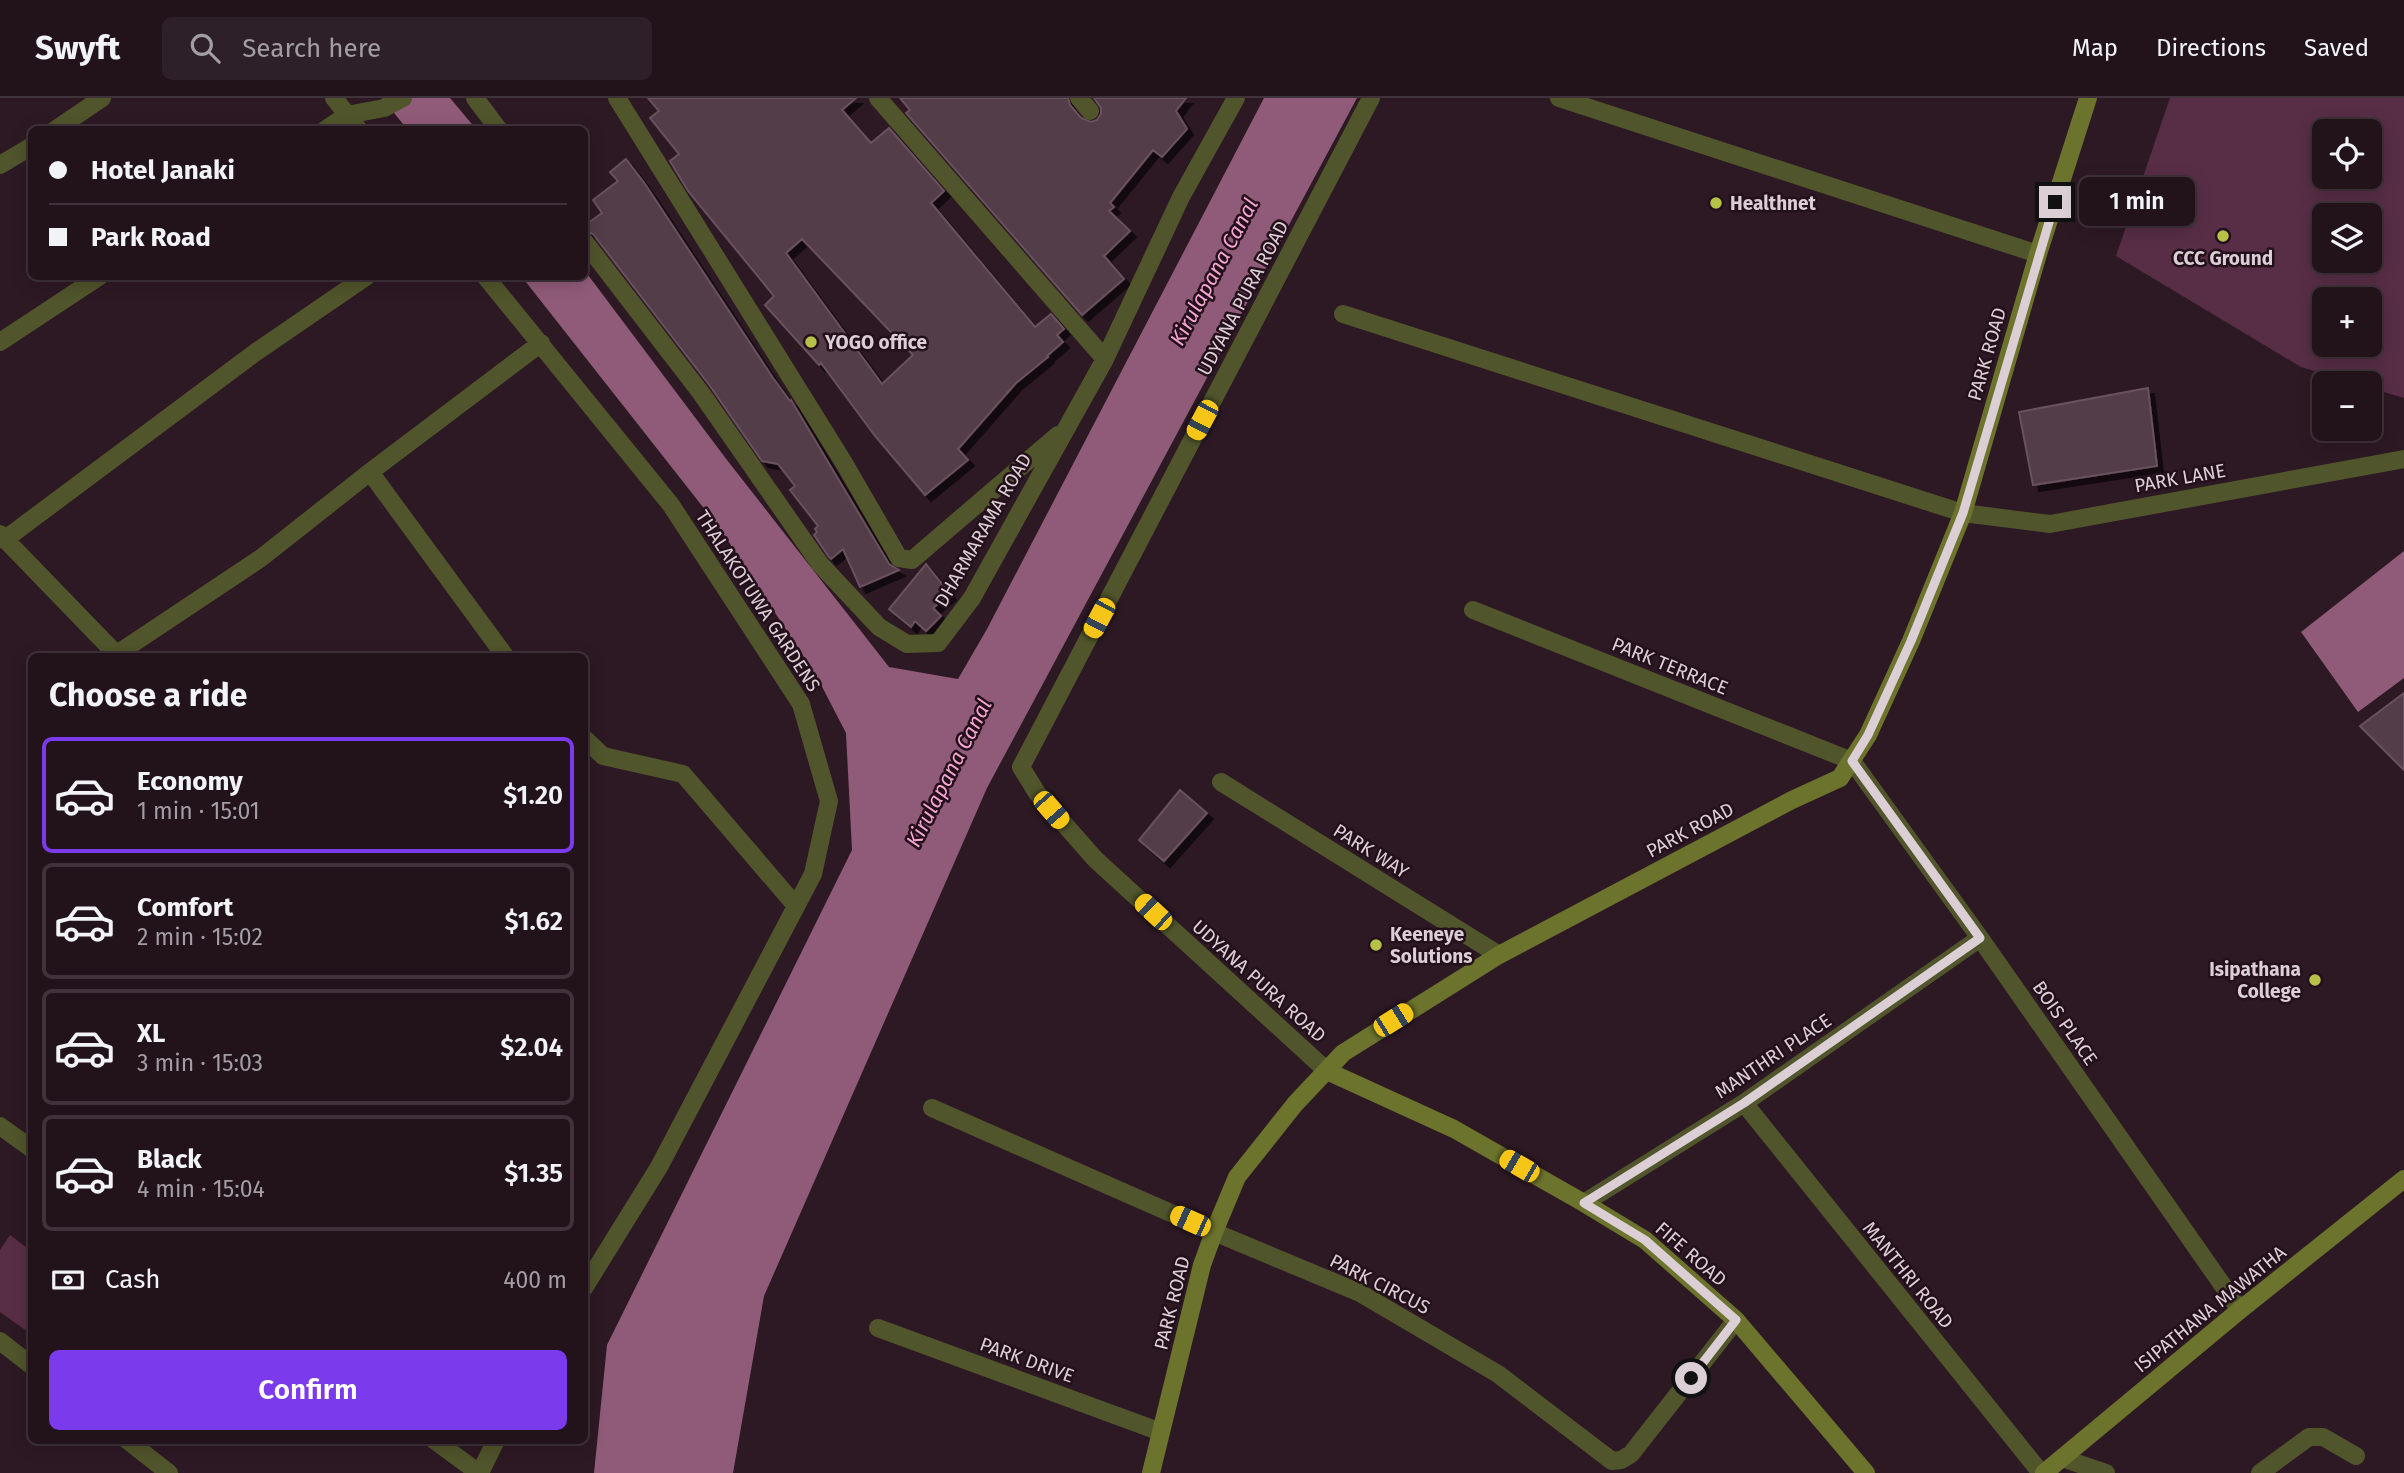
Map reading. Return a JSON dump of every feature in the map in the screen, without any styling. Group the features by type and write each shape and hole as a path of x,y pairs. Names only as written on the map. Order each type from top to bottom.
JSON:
{"main road":[{"name":"PARK ROAD","path":"1151,1473 1202,1265 1237,1177 1295,1104 1343,1053 1499,955 1792,800 1840,778 1852,761 1868,735 1906,653 1963,513 2038,254 2088,98"},
{"name":"FIFE ROAD","path":"1326,1071 1454,1129 1645,1240 1736,1320 1866,1473"},
{"name":"ISIPATHANA MAWATHA","path":"2043,1473 2404,1179"}],"street":[{"path":"61,126 102,98"},
{"path":"334,98 356,126"},
{"path":"331,126 347,115 384,108 403,98"},
{"path":"475,98 496,126"},
{"path":"617,98 844,463 899,558 912,561 1067,427"},
{"path":"878,98 1105,359"},
{"name":"DHARMARAMA ROAD","path":"588,246 701,393 820,564 880,627 907,644 938,643 972,598 1105,359 1181,197 1236,98"},
{"name":"UDYANA PURA ROAD","path":"1326,1071 1095,859 1037,793 1021,767 1371,98"},
{"path":"1559,98 2038,254"},
{"path":"0,165 28,148"},
{"path":"0,342 94,280"},
{"path":"116,653 2,537 256,352 361,280"},
{"name":"THALAKOTUWA GARDENS","path":"488,280 671,505 801,704 829,801 813,874 659,1167 588,1282"},
{"name":"PARK LANE","path":"1343,314 1963,513 2050,524 2404,459"},
{"path":"121,653 261,558 541,343"},
{"path":"370,472 503,653"},
{"name":"PARK TERRACE","path":"1473,610 1852,761"},
{"path":"588,741 603,756 683,774 796,906"},
{"name":"BOIS PLACE","path":"1852,761 1980,938 2240,1310"},
{"name":"PARK WAY","path":"1221,782 1499,955"},
{"name":"MANTHRI PLACE","path":"1584,1203 1744,1103 1980,938"},
{"name":"MANTHRI ROAD","path":"1744,1103 2043,1473"},
{"name":"PARK CIRCUS","path":"932,1108 1360,1293 1498,1374 1612,1461 1621,1460 1631,1454 1736,1320"},
{"path":"0,1126 28,1146"},
{"name":"PARK DRIVE","path":"878,1328 1161,1432"},
{"path":"0,1341 28,1363"},
{"path":"2260,1473 2309,1437 2323,1437 2356,1456"},
{"path":"132,1444 169,1473"},
{"path":"440,1444 480,1473 494,1444"},
{"path":"2062,1458 2106,1473"}],"shaded area":[{"name":"CCC Ground","path":"2170,98 2404,98 2404,398 2382,392 2382,371 2314,371 2301,367 2116,256"},
{"path":"10,1235 28,1249 28,1332 0,1312 0,1250"}],"water":[{"path":"382,98 450,98 473,126 405,126"},
{"name":"Kirulapana Canal","path":"1264,98 1357,98 987,788 764,1296 733,1473 594,1473 607,1345 852,850 846,733 817,677 721,530 524,280 588,280 588,275 727,460 889,667 958,679 987,629"},
{"path":"2404,551 2404,678 2358,712 2301,632"}],"building":[{"path":"648,98 856,98 842,110 871,143 889,128 944,191 931,203 1035,327 1051,314 1064,329 1057,335 1063,342 1016,383 958,449 968,460 925,495 875,436 821,363 819,365 765,305 774,296 688,191 670,161 679,154 650,118 659,111","holes":["802,239 913,355 882,384 786,253"]},
{"path":"900,98 1068,98 1070,105 1081,118 1091,122 1097,120 1101,114 1101,108 1094,98 1186,98 1176,111 1187,129 1162,157 1153,150 1110,203 1114,207 1109,211 1130,231 1104,256 1124,279 1082,315 906,113 910,110"},
{"path":"626,159 645,184 773,378 791,400 889,564 899,570 860,587 843,549 831,559 829,557 814,535 818,526 790,490 795,486 778,464 762,461 710,386 593,234 588,232 588,223 602,213 593,200 618,181 610,172"},
{"path":"2148,388 2157,466 2033,485 2019,412"},
{"path":"926,564 950,594 933,608 941,616 926,631 915,621 911,627 889,609"},
{"path":"2404,693 2404,770 2360,726"},
{"path":"1180,790 1207,813 1164,861 1139,840"}],"place":[{"name":"Healthnet","path":"1716,203"},
{"name":"CCC Ground","path":"2223,236"},
{"name":"YOGO office","path":"811,342"},
{"name":"Keeneye Solutions","path":"1376,945"},
{"name":"Isipathana College","path":"2315,980"}],"route":[{"path":"1691,1378 1736,1320 1645,1240 1584,1203 1744,1103 1980,938 1852,761 1868,735 1911,641 1963,513 2055,202"}]}
